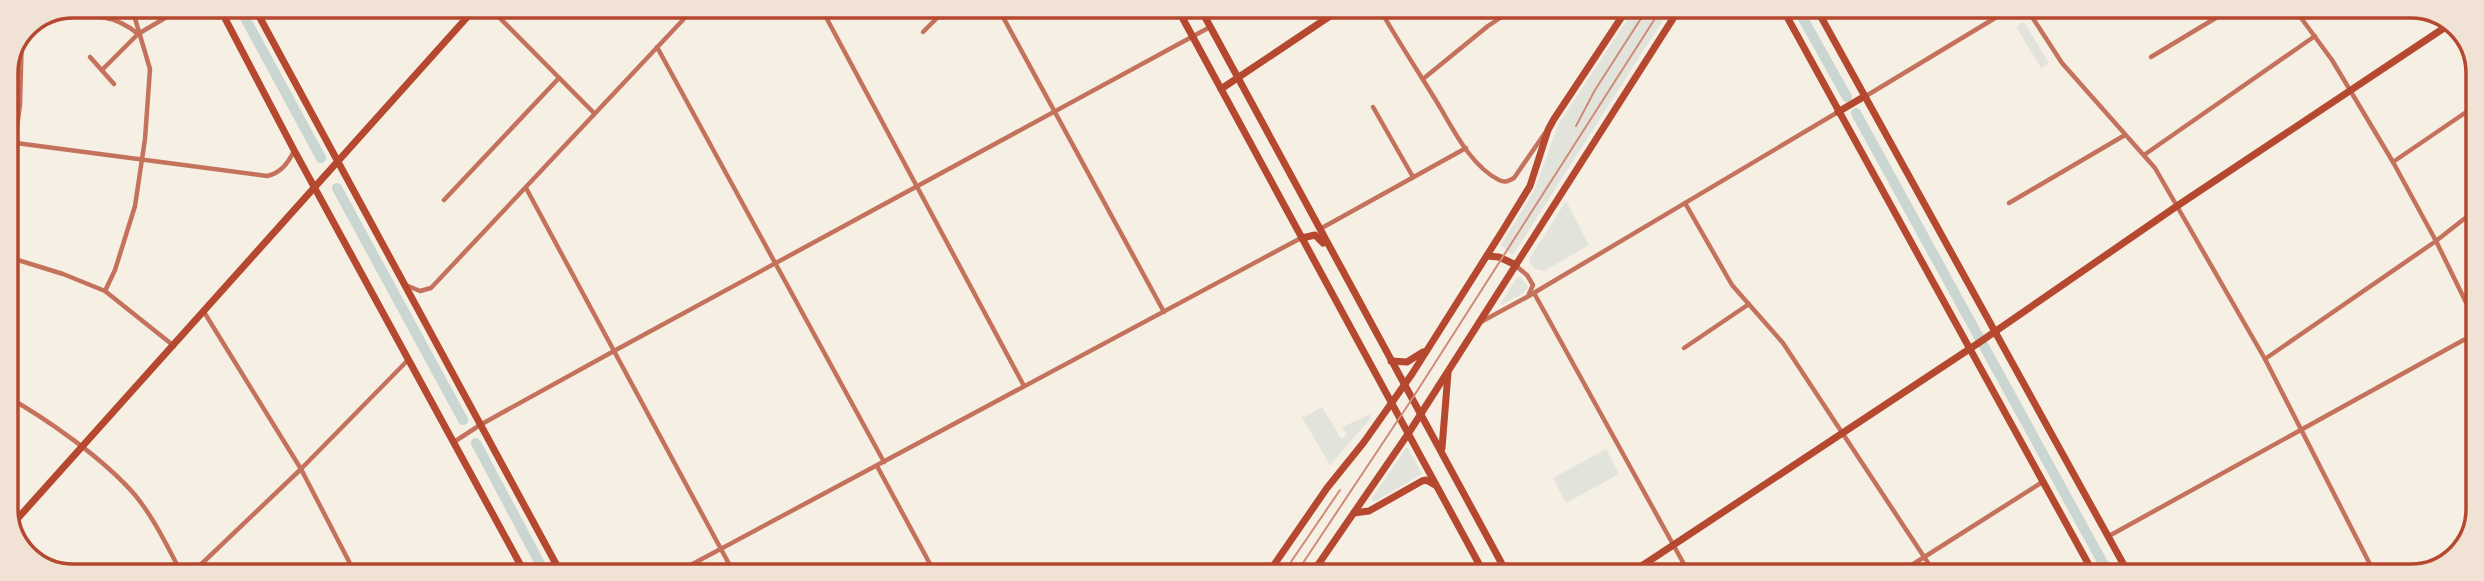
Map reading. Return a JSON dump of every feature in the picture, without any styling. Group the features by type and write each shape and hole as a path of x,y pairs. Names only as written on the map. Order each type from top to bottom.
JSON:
{"main road":[{"path":"225,18 520,564"},
{"path":"260,18 556,564"},
{"path":"19,517 466,18"},
{"path":"1183,18 1479,564"},
{"path":"1205,18 1502,564"},
{"path":"1221,89 1327,18"},
{"path":"1275,564 1391,403 1487,256 1530,186 1548,130 1618,18"},
{"path":"1318,564 1408,434 1673,18"},
{"path":"1788,18 1974,346 2089,564"},
{"path":"1822,18 2124,564"},
{"path":"1645,564 1974,346 2177,206 2444,28"},
{"path":"1840,111 1865,96"},
{"path":"1302,238 1317,236 1333,261 1339,265"},
{"path":"1487,256 1499,257 1516,265"},
{"path":"1391,360 1407,362 1427,350"},
{"path":"1442,452 1448,369"},
{"path":"1354,513 1369,511 1422,481 1430,482 1438,488"}],"street":[{"path":"111,18 125,23 138,34"},
{"path":"105,291 115,270 135,206 142,160 150,69 134,18"},
{"path":"102,70 138,34 165,18"},
{"path":"500,18 594,113"},
{"path":"404,283 416,290 431,288 685,18"},
{"path":"826,18 1024,386"},
{"path":"923,32 937,18"},
{"path":"1004,18 1164,312"},
{"path":"1385,18 1466,148 1499,180 1507,182 1514,178 1548,130"},
{"path":"1423,79 1500,18"},
{"path":"1865,96 1995,18"},
{"path":"2033,18 2062,63 2144,155 2177,206 2265,359 2370,564"},
{"path":"2151,57 2214,18"},
{"path":"2302,18 2332,60 2393,162 2436,241 2466,305"},
{"path":"454,442 614,351 1210,27"},
{"path":"2144,155 2315,36"},
{"path":"657,47 884,462"},
{"path":"18,124 21,53"},
{"path":"90,57 114,84"},
{"path":"444,200 559,78"},
{"path":"1373,107 1413,177"},
{"path":"1476,324 1534,293 1840,111"},
{"path":"2393,162 2466,112"},
{"path":"2009,203 2125,135"},
{"path":"18,143 267,176 285,165 294,150"},
{"path":"1319,229 1466,148"},
{"path":"526,188 729,564"},
{"path":"1685,202 1732,285 1783,343 1930,564"},
{"path":"2265,359 2466,217"},
{"path":"692,564 1302,238"},
{"path":"18,260 105,291 174,346"},
{"path":"1516,265 1533,283 1533,289 1527,297"},
{"path":"1534,293 1684,564"},
{"path":"1684,348 1749,304"},
{"path":"204,312 301,469 350,564"},
{"path":"2109,536 2466,337"},
{"path":"202,564 301,469 408,359"},
{"path":"18,404 82,448 136,497 176,564"},
{"path":"877,466 930,564"},
{"path":"1913,564 2044,481"}],"shaded area":[{"path":"1628,18 1664,18 1513,255 1501,245 1534,191 1558,125"},
{"path":"2024,22 2049,63 2041,68 2016,27"},
{"path":"1566,201 1589,245 1544,271 1535,269 1529,262 1530,258"},
{"path":"1520,277 1528,288 1499,306 1517,278"},
{"path":"1322,407 1341,439 1347,435 1342,427 1371,414 1370,419 1330,465 1300,414 1304,417"},
{"path":"1406,448 1422,474 1373,501 1372,498"},
{"path":"1606,449 1619,474 1566,503 1553,478"}],"waterway":[{"path":"245,18 321,158"},
{"path":"1803,18 1847,97"},
{"path":"1856,113 2103,564"},
{"path":"337,188 463,420"},
{"path":"476,443 540,564"}],"tram line":[{"path":"1576,126 1595,90 1641,18"},
{"path":"1302,564 1412,399 1655,18"},
{"path":"1290,564 1340,490"}]}
